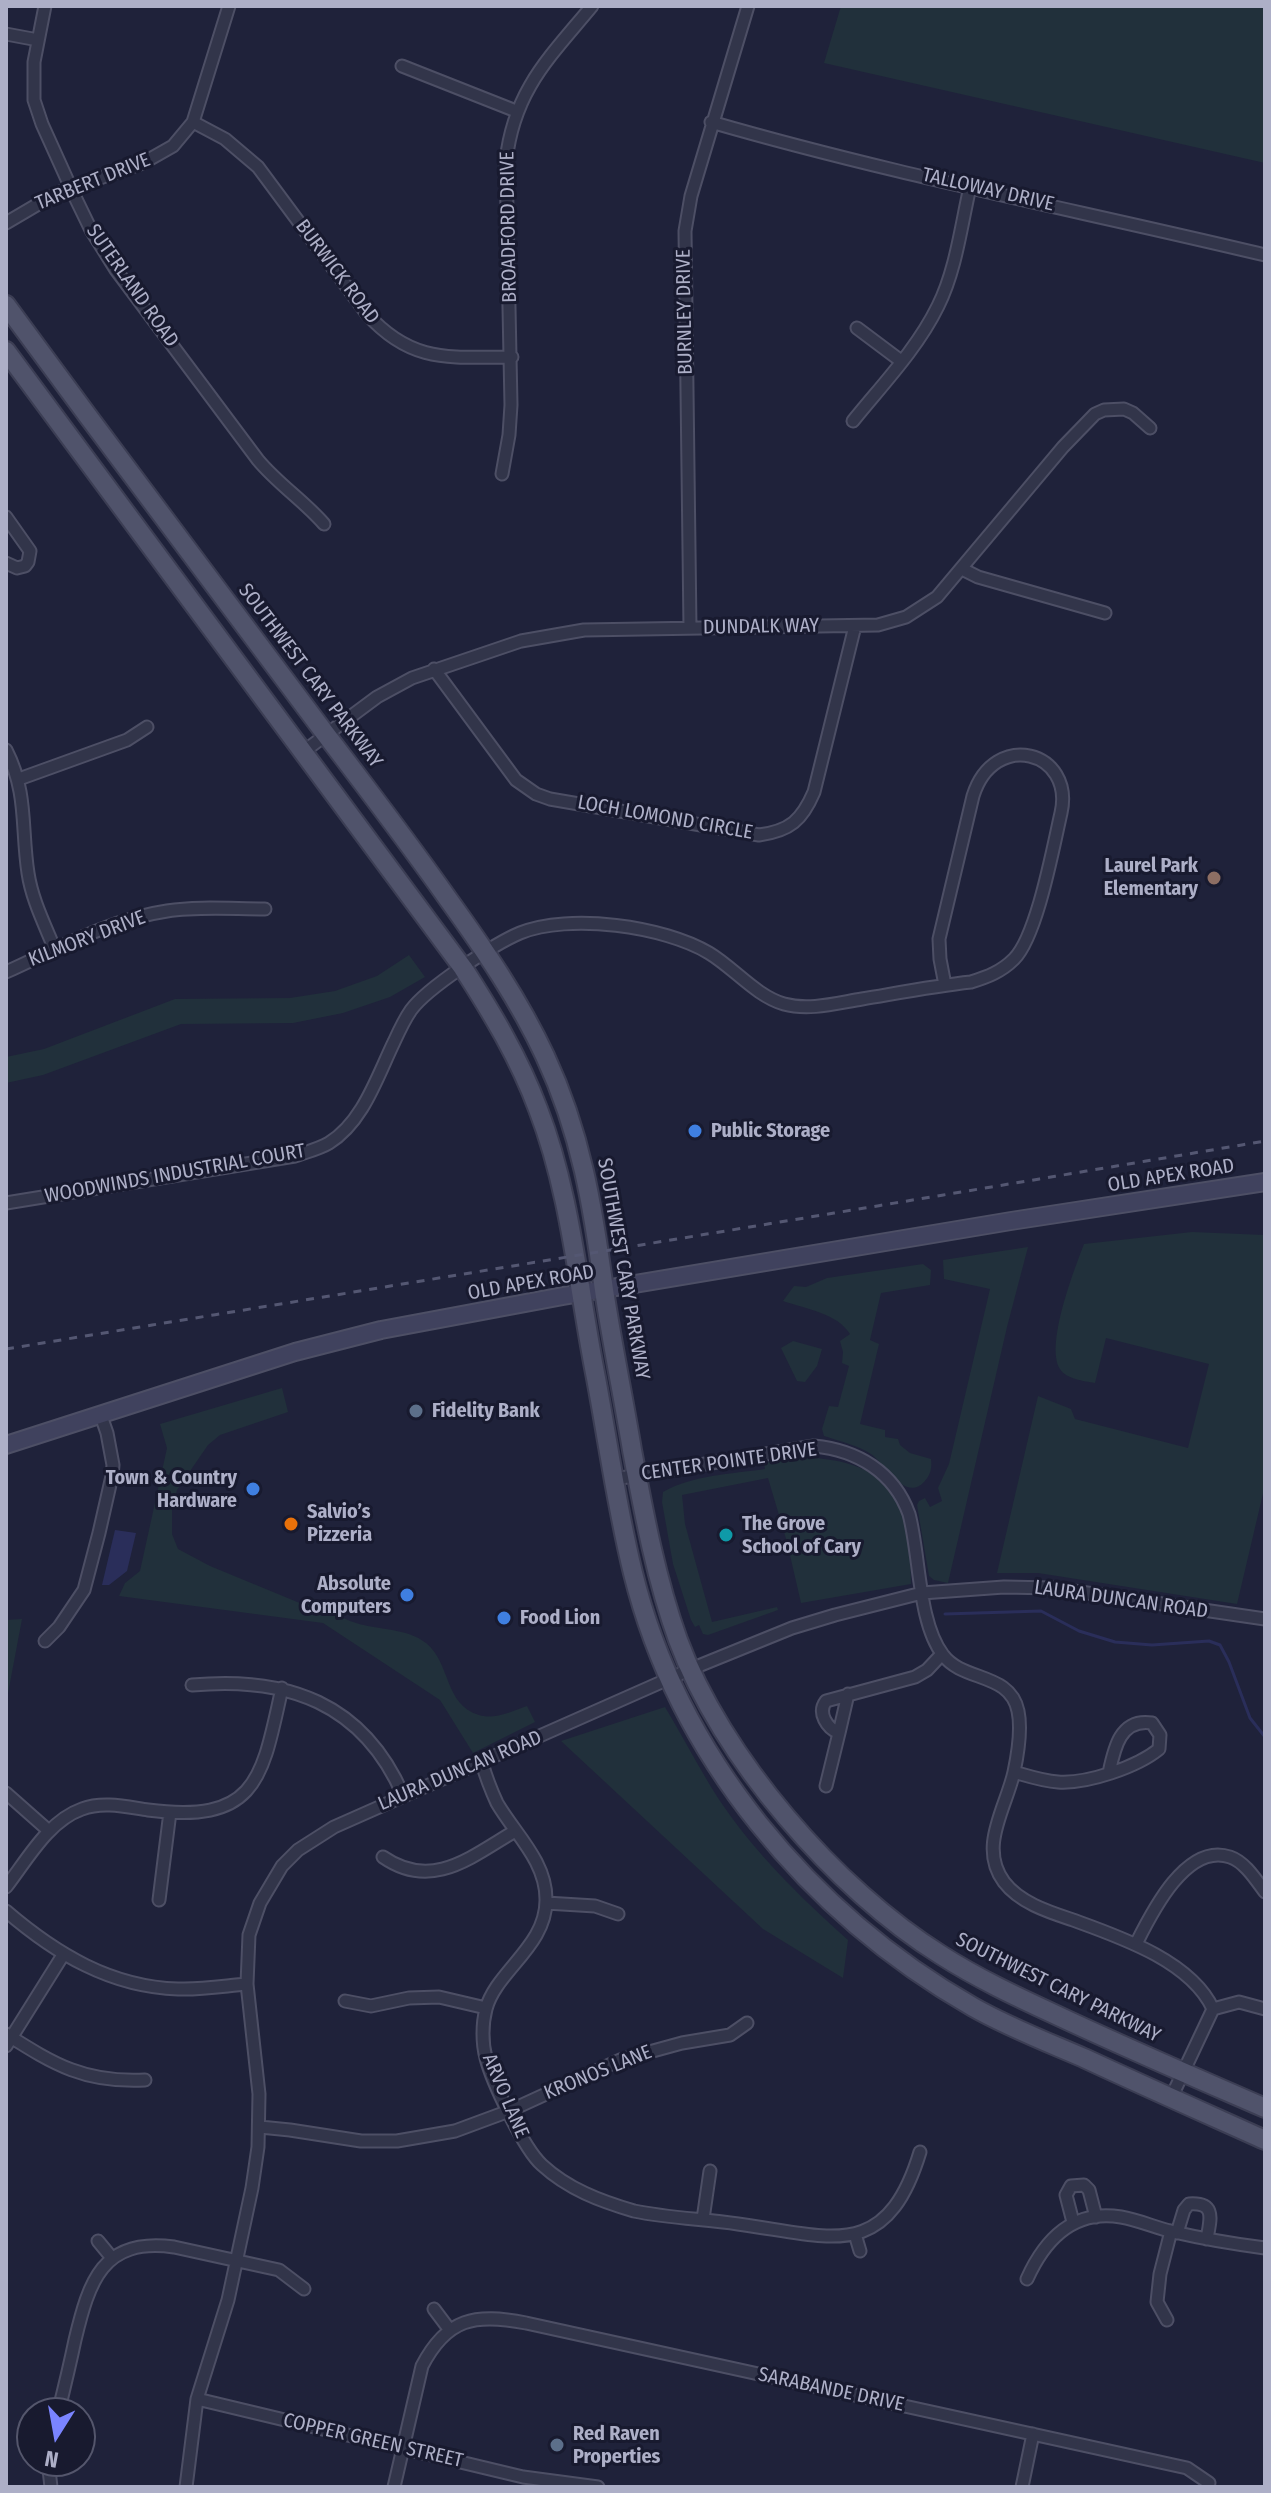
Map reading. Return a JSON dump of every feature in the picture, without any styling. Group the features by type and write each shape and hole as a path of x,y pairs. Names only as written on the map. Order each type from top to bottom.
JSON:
{"main road":[{"name":"SOUTHWEST CARY PARKWAY","path":"6,305 409,844 486,953 527,1019 576,1133 590,1191 601,1251 604,1290 658,1581 691,1669 738,1753 780,1810 828,1863 876,1909 936,1952 986,1982 1132,2051 1265,2108"},
{"path":"6,351 463,968 499,1023 540,1112 563,1197 633,1574 671,1679 715,1761 762,1828 809,1881 860,1929 915,1970 975,2008 1265,2140"},
{"name":"OLD APEX ROAD","path":"6,1445 295,1352 381,1330 1011,1221 1265,1182"}],"street":[{"name":"SUTERLAND ROAD","path":"45,6 33,72 34,100 91,230 116,270 258,460 324,524"},
{"name":"TARBERT DRIVE","path":"6,223 71,187 152,160 173,146 193,122 229,6"},
{"name":"BROADFORD DRIVE","path":"502,474 509,435 512,357 506,161 516,111 539,71 592,6"},
{"name":"BURNLEY DRIVE","path":"690,628 684,256 691,196 748,6"},
{"path":"6,34 38,40"},
{"path":"402,66 516,111"},
{"name":"BURWICK ROAD","path":"193,122 240,149 258,167 367,314 396,342 427,354 512,357"},
{"name":"TALLOWAY DRIVE","path":"711,122 970,187 1265,255"},
{"path":"853,421 931,319 945,291 970,187"},
{"path":"857,328 901,361"},
{"name":"DUNDALK WAY","path":"303,752 392,687 434,669 521,641 565,631 855,626 894,622 916,612 937,597 1063,447 1095,414 1104,410 1124,409 1150,428"},
{"path":"6,517 30,551 25,566 17,568 6,563"},
{"path":"962,569 978,577 1105,613"},
{"name":"LOCH LOMOND CIRCLE","path":"434,669 516,780 536,794 759,835 785,829 803,815 808,806 855,626"},
{"path":"19,779 127,740 147,727"},
{"path":"6,750 19,779 30,883 55,950"},
{"name":"WOODWINDS INDUSTRIAL COURT","path":"6,1203 295,1156 327,1144 348,1127 365,1104 409,1012 427,993 527,930 577,923 639,930 681,939 711,954 772,999 797,1006 809,1007 971,982 999,971 1015,958 1030,933 1064,803 1058,776 1038,759 1028,756 1003,758 994,762 980,778 939,939 945,985"},
{"name":"KILMORY DRIVE","path":"6,972 128,920 155,913 179,909 265,909"},
{"path":"45,1641 84,1590 93,1557 112,1476 112,1455 100,1413"},
{"name":"CENTER POINTE DRIVE","path":"615,1479 814,1446 860,1458 893,1483 905,1502 922,1593 933,1638 942,1654"},
{"name":"LAURA DUNCAN ROAD","path":"186,2487 197,2399 228,2300 255,2171 260,2127 247,1984 249,1935 265,1892 282,1866 298,1850 325,1832 403,1795 691,1669 795,1627 922,1593 1004,1587 1053,1588 1265,1619"},
{"path":"839,1733 832,1730 822,1715 822,1706 826,1701 915,1677 927,1670 942,1654 958,1667 997,1683 1011,1695 1016,1703 1019,1724 1014,1772 994,1834 994,1858 1004,1882 1026,1900 1044,1910 1136,1944 1198,1984 1207,1996 1213,2009 1171,2098"},
{"path":"192,1685 239,1682 282,1688 328,1707 362,1733 382,1755 403,1795"},
{"path":"6,1887 49,1831 72,1813 91,1806 116,1806 196,1813 218,1809 241,1795 258,1776 268,1754 282,1688"},
{"path":"826,1786 848,1694"},
{"path":"1014,1772 1068,1782 1109,1773 1159,1749 1160,1735 1152,1723 1139,1723 1122,1732 1109,1773"},
{"path":"345,2001 371,2006 409,1998 439,1997 486,2008 531,1945 543,1919 545,1885 541,1871 497,1802 482,1763"},
{"path":"6,1793 49,1831"},
{"path":"159,1900 170,1812"},
{"path":"383,1857 398,1868 415,1873 428,1872 468,1858 515,1831"},
{"path":"1136,1944 1169,1886 1204,1859 1219,1855 1239,1862 1265,1892"},
{"path":"546,1903 595,1906 618,1914"},
{"path":"6,1911 63,1955 103,1974 132,1983 180,1989 247,1984"},
{"path":"63,1955 8,2039 78,2073 111,2081 145,2080"},
{"path":"1213,2009 1239,2002 1265,2009"},
{"name":"ARVO LANE","path":"486,2008 486,2059 525,2144 539,2163 576,2189 634,2211 831,2237 855,2234"},
{"name":"KRONOS LANE","path":"260,2127 361,2141 397,2141 455,2131 509,2111 620,2060 682,2043 730,2035 747,2023"},
{"path":"860,2251 855,2234 874,2226 897,2205 906,2191 920,2152"},
{"path":"703,2219 710,2171"},
{"path":"1073,2222 1066,2195 1071,2186 1084,2185 1089,2190 1096,2217"},
{"path":"1167,2320 1157,2302 1160,2274 1174,2232 1189,2204 1204,2206 1211,2216 1207,2239"},
{"path":"1027,2279 1044,2248 1073,2222 1096,2217 1123,2218 1207,2239 1265,2248"},
{"path":"98,2241 112,2258"},
{"path":"62,2397 87,2294 92,2282 112,2258 142,2247 160,2245 279,2270 304,2289"},
{"path":"394,2487 422,2366 432,2348 449,2329 434,2309"},
{"name":"SARABANDE DRIVE","path":"449,2329 471,2320 503,2318 1187,2468 1209,2483"},
{"name":"COPPER GREEN STREET","path":"197,2399 523,2477 598,2487"},
{"path":"1022,2487 1033,2434"}],"shaded area":[{"path":"841,6 1265,6 1265,163 824,63"},
{"path":"409,955 425,977 390,997 343,1013 293,1023 181,1024 43,1075 6,1083 6,1057 44,1049 175,999 290,998 335,991 377,976"},
{"path":"1192,1232 1265,1235 1265,1485 1237,1604 1038,1573 997,1573 1038,1396 1071,1409 1075,1419 1188,1448 1209,1364 1106,1338 1095,1383 1066,1375 1060,1369 1056,1343 1063,1307 1084,1244"},
{"path":"1028,1247 948,1583 934,1580 929,1576 917,1505 925,1498 930,1507 942,1501 938,1488 949,1464 990,1289 944,1279 943,1260"},
{"path":"923,1264 931,1270 930,1285 881,1293 870,1340 879,1344 860,1424 885,1430 885,1437 898,1439 910,1453 931,1459 926,1479 917,1487 910,1488 896,1480 871,1454 824,1436 822,1429 829,1406 838,1407 849,1366 842,1363 840,1341 850,1334 829,1316 783,1301 794,1286 806,1287 827,1278"},
{"path":"793,1341 822,1349 817,1366 805,1382 797,1381 781,1348"},
{"path":"282,1388 288,1412 220,1435 208,1445 177,1490 172,1508 172,1534 178,1549 210,1566 307,1606 313,1598 350,1621 418,1638 434,1651 453,1693 468,1710 491,1716 527,1706 535,1722 473,1753 440,1700 323,1623 119,1596 125,1583 140,1571 167,1448 160,1424"},
{"path":"796,1457 828,1459 853,1465 873,1475 888,1488 899,1505 906,1527 911,1584 801,1603 768,1478 682,1495 685,1524 712,1622 777,1607 778,1610 708,1635 703,1634 699,1625 695,1627 691,1620 673,1564 663,1492 699,1479 765,1469 764,1463"},
{"path":"22,1619 6,1704 6,1620"},
{"path":"665,1707 718,1798 746,1837 795,1891 848,1940 843,1978 763,1929 561,1741"}],"water":[{"path":"115,1530 136,1533 127,1571 109,1585 102,1585"}],"waterway":[{"path":"945,1614 1041,1611 1079,1631 1115,1642 1152,1645 1209,1641 1220,1645 1250,1718 1265,1737"}],"railway":[{"path":"6,1349 1265,1141"}],"place":[{"name":"Laurel Park Elementary","path":"1214,878"},
{"name":"Public Storage","path":"695,1131"},
{"name":"Fidelity Bank","path":"416,1411"},
{"name":"Town & Country Hardware","path":"253,1489"},
{"name":"Salvio’s Pizzeria","path":"291,1524"},
{"name":"The Grove School of Cary","path":"726,1535"},
{"name":"Absolute Computers","path":"407,1595"},
{"name":"Food Lion","path":"504,1618"},
{"name":"Red Raven Properties","path":"557,2445"}]}
